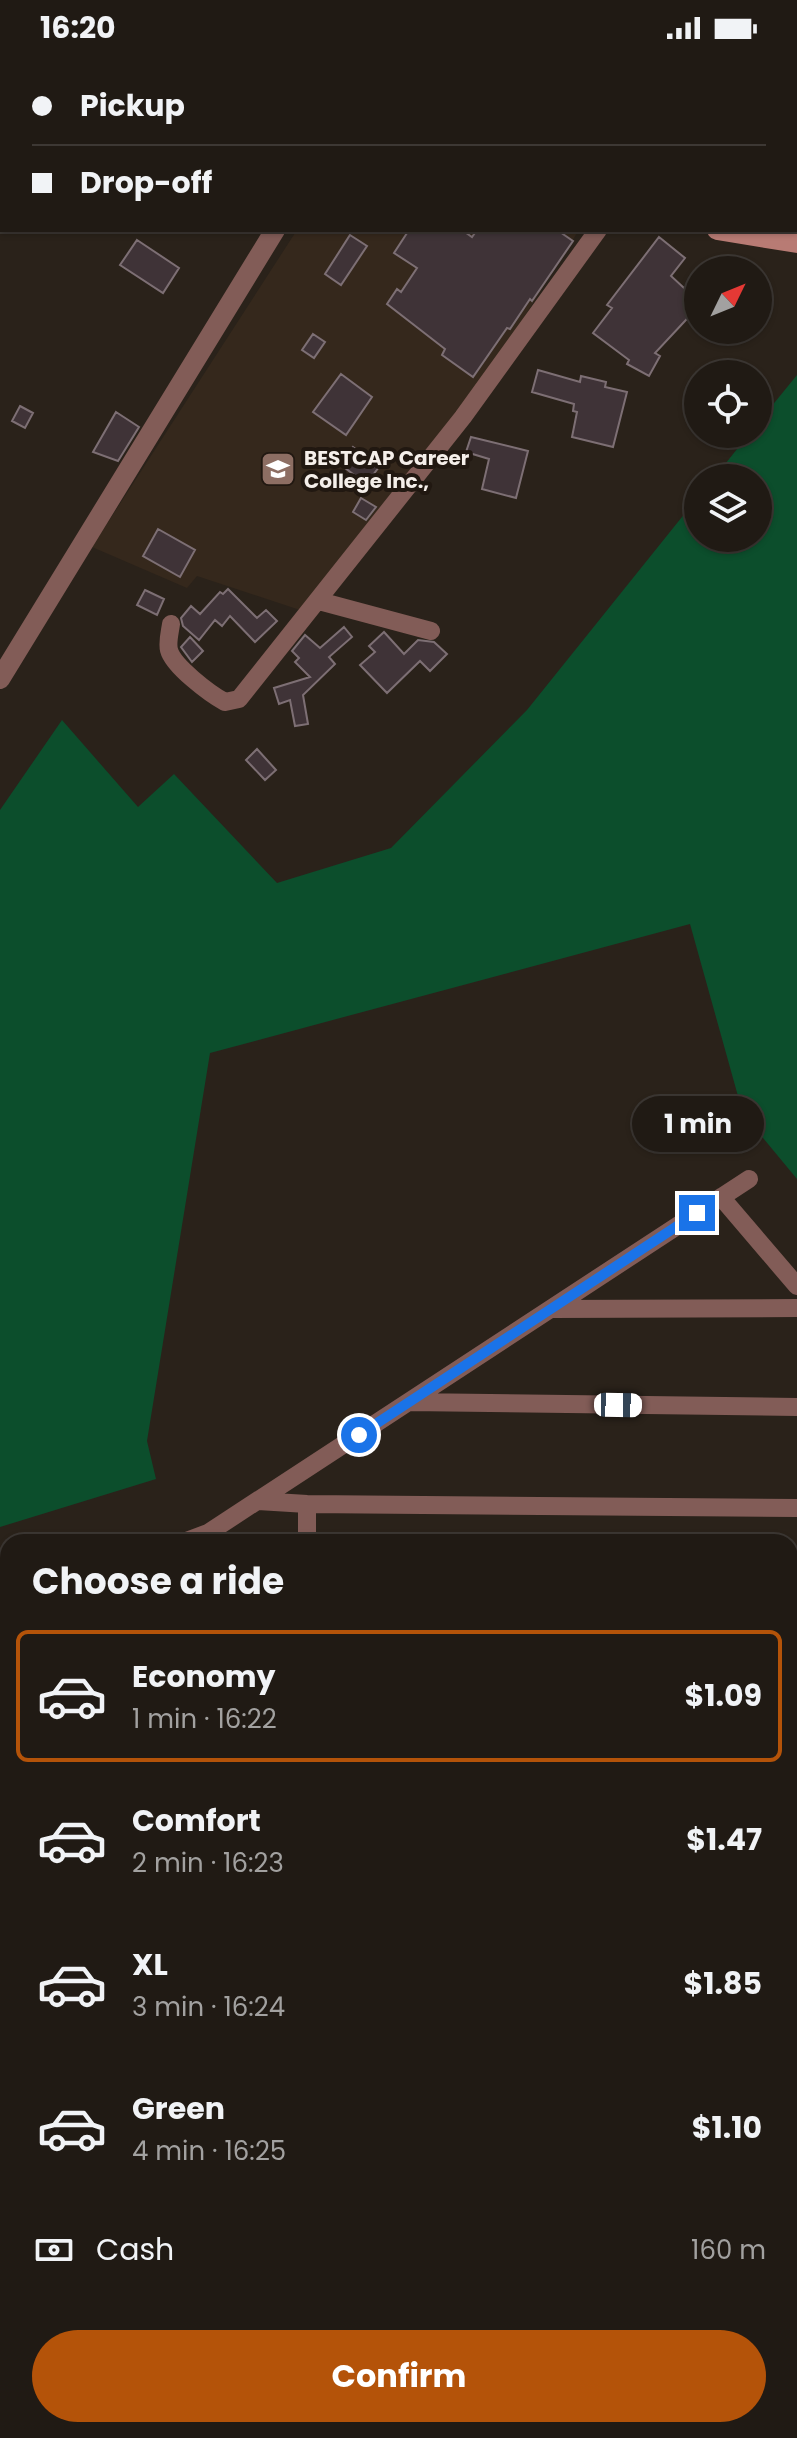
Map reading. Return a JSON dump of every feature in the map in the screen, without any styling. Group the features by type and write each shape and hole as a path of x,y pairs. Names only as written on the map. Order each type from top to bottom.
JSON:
{"main road":[{"path":"731,232 797,243"}],"street":[{"path":"0,679 274,232"},
{"path":"171,624 168,646 173,659 213,695 225,702 239,699 463,417 597,232"},
{"path":"319,601 431,631"},
{"path":"212,1534 749,1179"},
{"path":"721,1197 797,1286"},
{"path":"551,1309 797,1308"},
{"path":"409,1402 797,1407"},
{"path":"258,1501 797,1508"},
{"path":"307,1504 307,1534"}],"shaded area":[{"name":"BESTCAP Career College Inc.,","path":"296,232 578,232 477,392 303,611 197,576 187,588 92,547"}],"green space":[{"path":"797,375 797,1179 743,1114 690,924 210,1053 147,1441 156,1479 0,1527 0,810 62,720 138,807 174,774 277,883 391,848 527,710 684,514 684,552 772,552 772,464 725,464 738,448 772,448 772,406"}],"building":[{"path":"408,232 465,232 472,237 476,232 560,232 573,241 532,301 530,299 510,329 507,328 473,377 442,355 445,349 387,304 397,289 401,292 417,268 394,253"},
{"path":"350,235 367,246 341,285 325,274"},
{"path":"659,237 684,257 671,276 684,288 684,322 655,353 660,356 649,376 627,364 629,360 593,333 612,308 607,305"},
{"path":"137,240 179,268 163,293 120,265"},
{"path":"313,334 325,342 314,358 302,350"},
{"path":"538,370 580,382 581,376 606,382 605,387 627,392 613,447 572,437 577,412 573,411 574,404 532,392"},
{"path":"341,374 372,397 346,435 313,412"},
{"path":"20,406 33,413 25,428 12,421"},
{"path":"116,412 139,427 118,461 93,452"},
{"path":"471,437 528,451 516,498 482,489 489,459 466,452"},
{"path":"353,447 379,467 366,484 340,464"},
{"path":"361,498 376,507 366,520 353,512"},
{"path":"158,529 195,550 180,577 143,556"},
{"path":"228,589 257,618 266,610 277,621 255,642 230,616 222,626 215,620 199,640 183,626 181,618 191,606 200,614 220,592 223,594"},
{"path":"145,590 164,599 157,615 137,605"},
{"path":"344,627 352,637 329,657 335,664 303,695 308,724 295,726 290,700 279,704 274,688 310,677 295,662 299,658 292,651 305,635 320,648"},
{"path":"384,632 404,654 418,640 434,642 447,654 430,671 420,661 387,693 360,665 375,652 369,646"},
{"path":"190,637 203,651 192,662 181,647"},
{"path":"257,749 276,770 265,780 246,760"}],"place":[{"name":"BESTCAP Career College Inc.,","path":"278,469"}],"route":[{"path":"359,1435 697,1213"}]}
